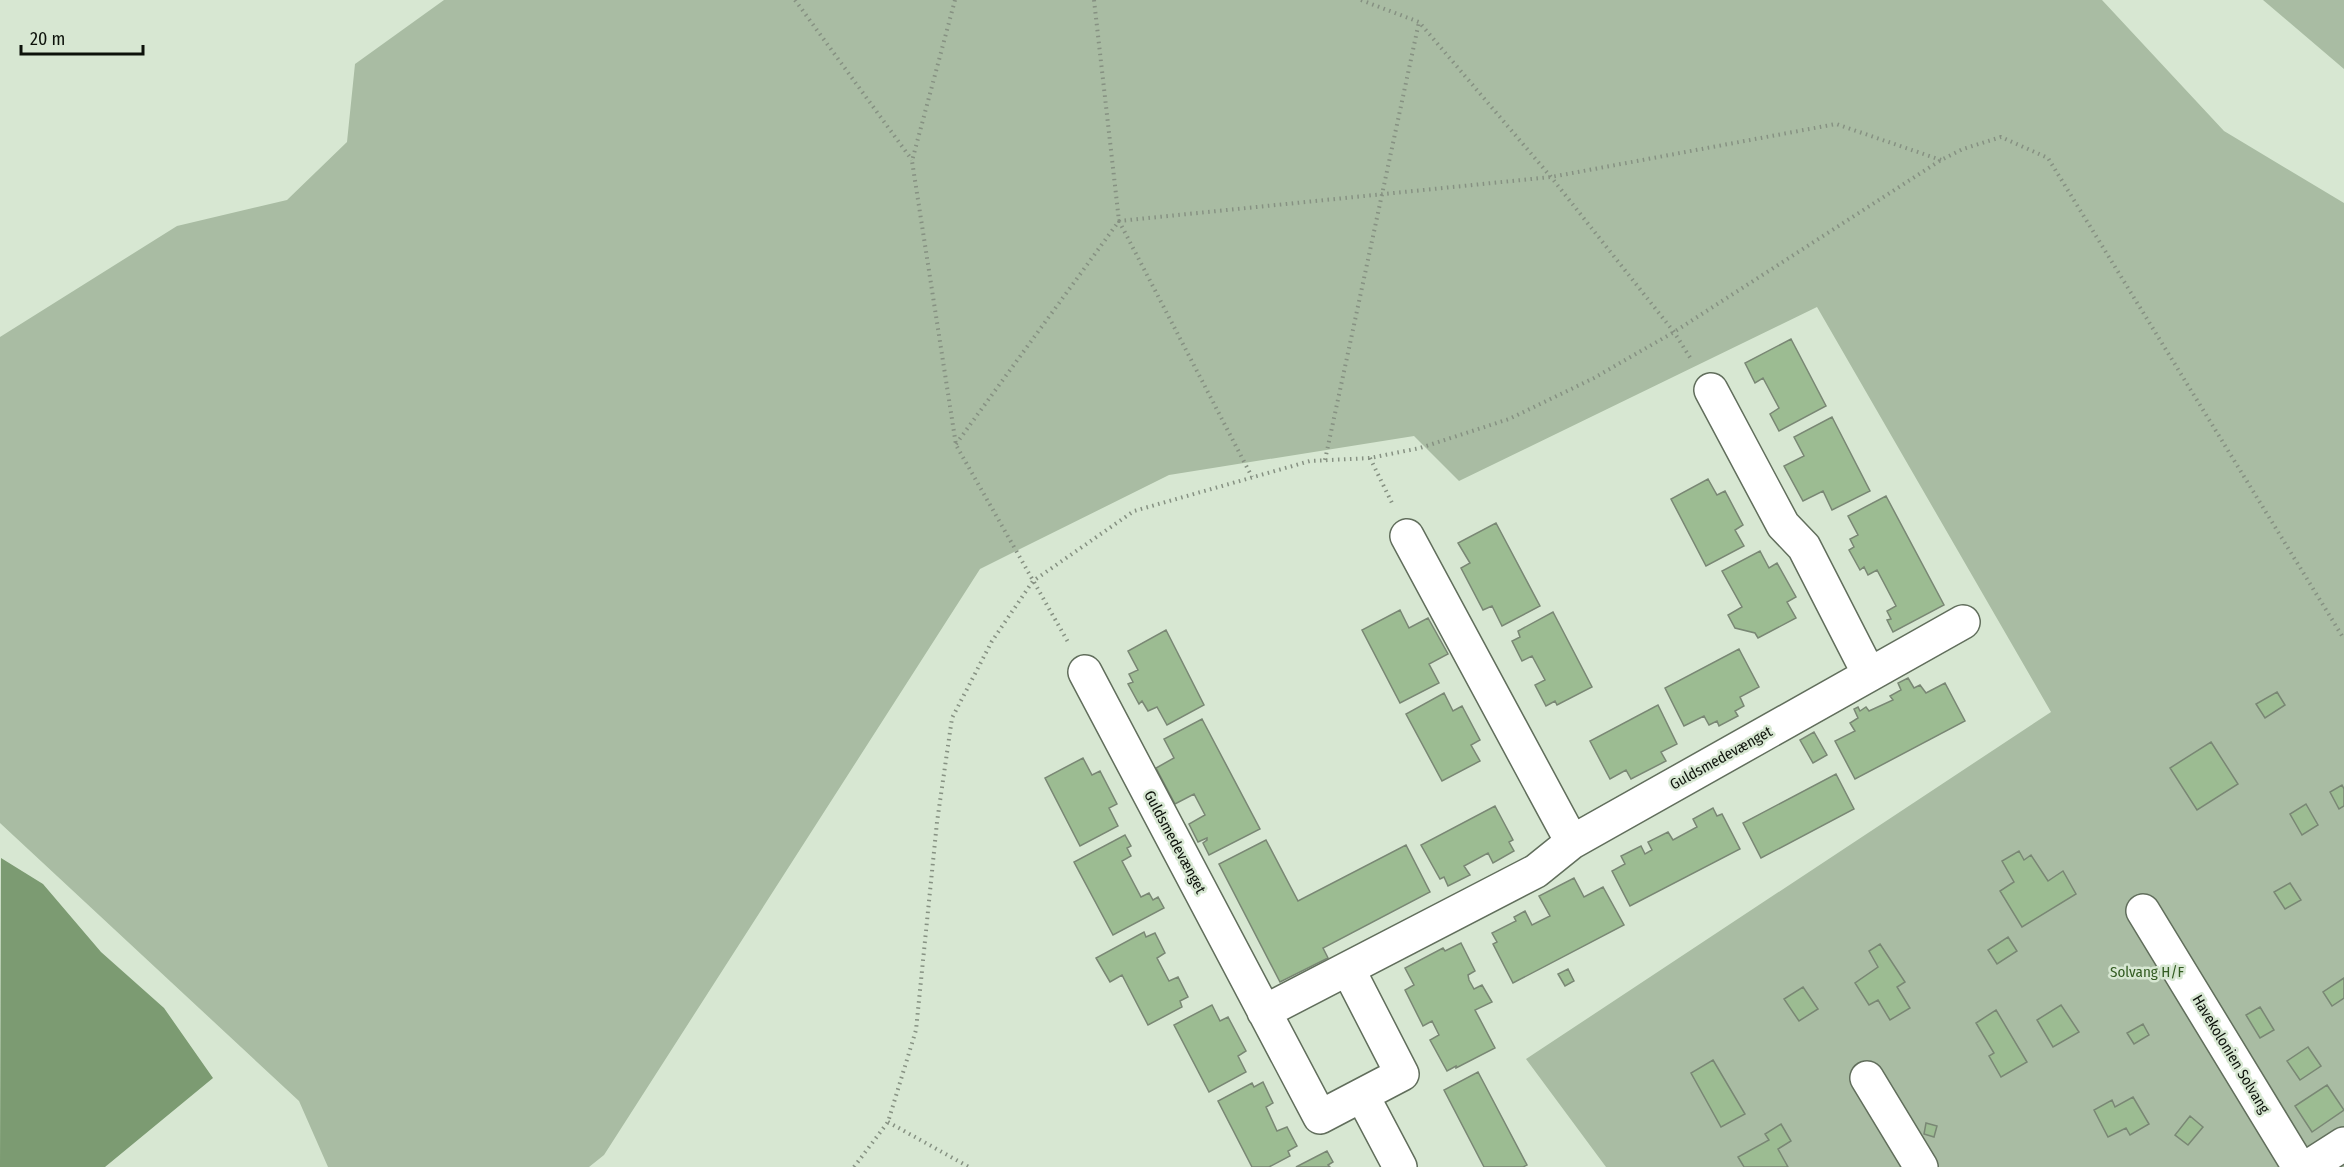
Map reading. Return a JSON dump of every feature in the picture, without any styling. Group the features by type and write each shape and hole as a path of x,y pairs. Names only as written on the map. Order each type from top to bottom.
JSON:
{"street":[{"path":"1711,390 1783,525 1804,548 1869,674"},
{"path":"1407,536 1572,842"},
{"name":"Guldsmedevænget","path":"1264,1012 1536,871 1572,842 1963,622"},
{"name":"Guldsmedevænget","path":"1085,672 1320,1117 1402,1074 1348,969"},
{"name":"Havekolonien Solvang","path":"2143,911 2299,1167"},
{"path":"1867,1078 1921,1167"},
{"path":"1362,1095 1400,1167"},
{"path":"2308,1167 2344,1144"}],"path":[{"path":"795,0 912,161"},
{"path":"955,0 912,161 956,445 1085,672"},
{"path":"1094,0 1119,221 1252,477"},
{"path":"1360,0 1419,22 1551,177 1674,332 1687,352"},
{"path":"1325,460 1419,22"},
{"path":"956,445 1119,221 1551,177 1836,124 1941,160"},
{"path":"854,1167 888,1122 916,1030 937,822 952,717 992,641 1033,581 1134,511 1311,461 1370,458 1420,448 1509,419 1594,378 1674,332 1941,160 1963,149 2001,137 2048,158 2344,639"},
{"path":"1370,458 1407,536"},
{"path":"888,1122 969,1167"}],"green space":[{"name":"Solvang H/F","path":"444,0 2102,0 2224,131 2344,203 2344,1167 1606,1167 1526,1059 2051,712 1817,307 1459,481 1414,436 1169,475 980,569 604,1155 589,1167 328,1167 299,1101 0,823 0,337 177,226 287,200 347,142 355,64"},
{"path":"2263,0 2344,0 2344,69"}],"shaded area":[{"path":"1,858 43,884 101,952 164,1008 213,1078 105,1167 0,1167"}],"building":[{"path":"1791,339 1826,406 1779,431 1770,414 1779,408 1763,378 1755,383 1745,363"},
{"path":"1832,417 1870,491 1832,510 1823,491 1803,501 1784,466 1804,456 1794,437"},
{"path":"1708,479 1717,495 1725,491 1743,525 1735,530 1744,546 1706,566 1671,499"},
{"path":"1886,496 1944,605 1893,632 1887,620 1891,619 1887,611 1896,606 1877,570 1868,575 1864,567 1860,570 1849,550 1854,547 1850,539 1858,535 1848,516"},
{"path":"1496,523 1540,606 1502,626 1492,606 1483,610 1461,568 1470,563 1458,543"},
{"path":"1760,551 1769,568 1777,563 1796,597 1787,602 1796,618 1758,638 1755,633 1735,628 1728,615 1742,607 1722,571"},
{"path":"1400,610 1409,628 1428,618 1448,654 1429,664 1439,683 1400,703 1362,630"},
{"path":"1553,612 1592,687 1557,705 1555,701 1546,706 1535,685 1545,680 1532,656 1522,661 1512,641 1520,637 1518,631"},
{"path":"1166,630 1204,705 1167,725 1157,707 1148,711 1142,701 1139,704 1128,684 1133,682 1129,674 1138,670 1128,651"},
{"path":"1739,649 1759,687 1740,697 1744,706 1735,711 1738,716 1719,726 1717,721 1709,725 1704,716 1684,726 1665,688"},
{"path":"1908,678 1914,688 1920,685 1926,693 1945,683 1965,721 1855,779 1835,741 1855,731 1850,723 1858,718 1854,709 1858,707 1860,711 1866,707 1869,711 1893,700 1890,696 1901,690 1898,683"},
{"path":"2277,692 2285,705 2265,718 2256,704"},
{"path":"1444,693 1453,711 1462,706 1480,740 1471,745 1480,761 1442,781 1406,714"},
{"path":"1658,705 1677,744 1661,752 1666,761 1631,779 1626,770 1610,779 1590,741"},
{"path":"1202,719 1260,829 1209,855 1203,843 1207,838 1198,842 1189,824 1205,815 1194,794 1175,804 1156,768 1174,758 1164,739"},
{"path":"1814,732 1827,755 1813,763 1800,740"},
{"path":"2211,742 2238,784 2197,810 2170,768"},
{"path":"1083,758 1092,775 1100,771 1117,804 1109,808 1118,826 1080,846 1045,778"},
{"path":"1836,774 1854,809 1761,858 1743,823"},
{"path":"2342,785 2344,806 2339,809 2330,792"},
{"path":"2306,804 2318,825 2302,835 2290,814"},
{"path":"1495,806 1513,840 1509,842 1514,851 1493,863 1488,853 1464,866 1470,875 1448,886 1444,877 1440,879 1421,845"},
{"path":"1713,808 1717,816 1722,814 1740,849 1630,906 1612,871 1625,864 1621,856 1641,846 1645,854 1652,850 1648,842 1668,832 1673,840 1697,827 1693,819"},
{"path":"1125,835 1131,846 1127,848 1131,856 1122,861 1141,897 1149,893 1153,900 1158,897 1164,908 1113,935 1074,862"},
{"path":"1266,840 1298,901 1406,845 1430,892 1323,948 1328,958 1280,982 1219,864"},
{"path":"2019,851 2024,860 2031,855 2048,881 2063,871 2076,894 2022,927 2000,891 2014,882 2002,861"},
{"path":"1574,878 1584,897 1603,887 1624,925 1513,983 1493,944 1497,942 1492,933 1516,921 1514,917 1525,911 1532,925 1550,916 1539,896"},
{"path":"2290,883 2301,900 2285,909 2274,892"},
{"path":"1144,932 1146,937 1155,933 1165,953 1157,958 1169,981 1178,977 1188,997 1180,1001 1182,1007 1148,1025 1122,975 1110,982 1096,958"},
{"path":"2008,937 2017,951 1997,964 1988,950"},
{"path":"1461,943 1475,971 1468,975 1469,980 1474,989 1482,985 1492,1002 1475,1010 1495,1048 1447,1071 1430,1040 1439,1035 1432,1021 1423,1026 1405,990 1414,985 1405,968 1443,948 1445,951"},
{"path":"1880,944 1905,982 1897,987 1910,1008 1890,1020 1878,1000 1869,1005 1855,983 1878,967 1869,951"},
{"path":"1568,969 1574,981 1565,986 1558,974"},
{"path":"2344,978 2344,998 2332,1006 2323,992"},
{"path":"1803,987 1818,1009 1799,1021 1784,999"},
{"path":"1212,1005 1220,1021 1228,1017 1246,1051 1238,1056 1246,1072 1209,1092 1174,1025"},
{"path":"2061,1005 2079,1032 2053,1047 2037,1020"},
{"path":"2260,1007 2274,1030 2260,1038 2246,1015"},
{"path":"1996,1010 2027,1062 2001,1077 1989,1056 1994,1053 1976,1023"},
{"path":"2143,1024 2149,1035 2134,1044 2127,1033"},
{"path":"2308,1047 2321,1066 2300,1080 2287,1061"},
{"path":"1713,1060 1745,1114 1721,1127 1691,1073"},
{"path":"1478,1072 1527,1165 1523,1167 1484,1167 1444,1090"},
{"path":"1263,1082 1273,1103 1266,1107 1277,1131 1287,1127 1297,1146 1288,1151 1290,1156 1269,1167 1252,1167 1218,1101 1252,1083 1254,1087"},
{"path":"2327,1085 2344,1110 2312,1132 2295,1106"},
{"path":"2133,1097 2149,1124 2130,1135 2126,1128 2108,1137 2094,1110 2112,1100 2115,1107"},
{"path":"2190,1116 2203,1127 2188,1145 2175,1135"},
{"path":"1926,1123 1937,1126 1934,1137 1924,1134"},
{"path":"1781,1124 1791,1141 1778,1149 1788,1167 1744,1167 1738,1157 1769,1140 1765,1134"},
{"path":"1327,1151 1333,1162 1328,1165 1330,1167 1296,1167"}]}
